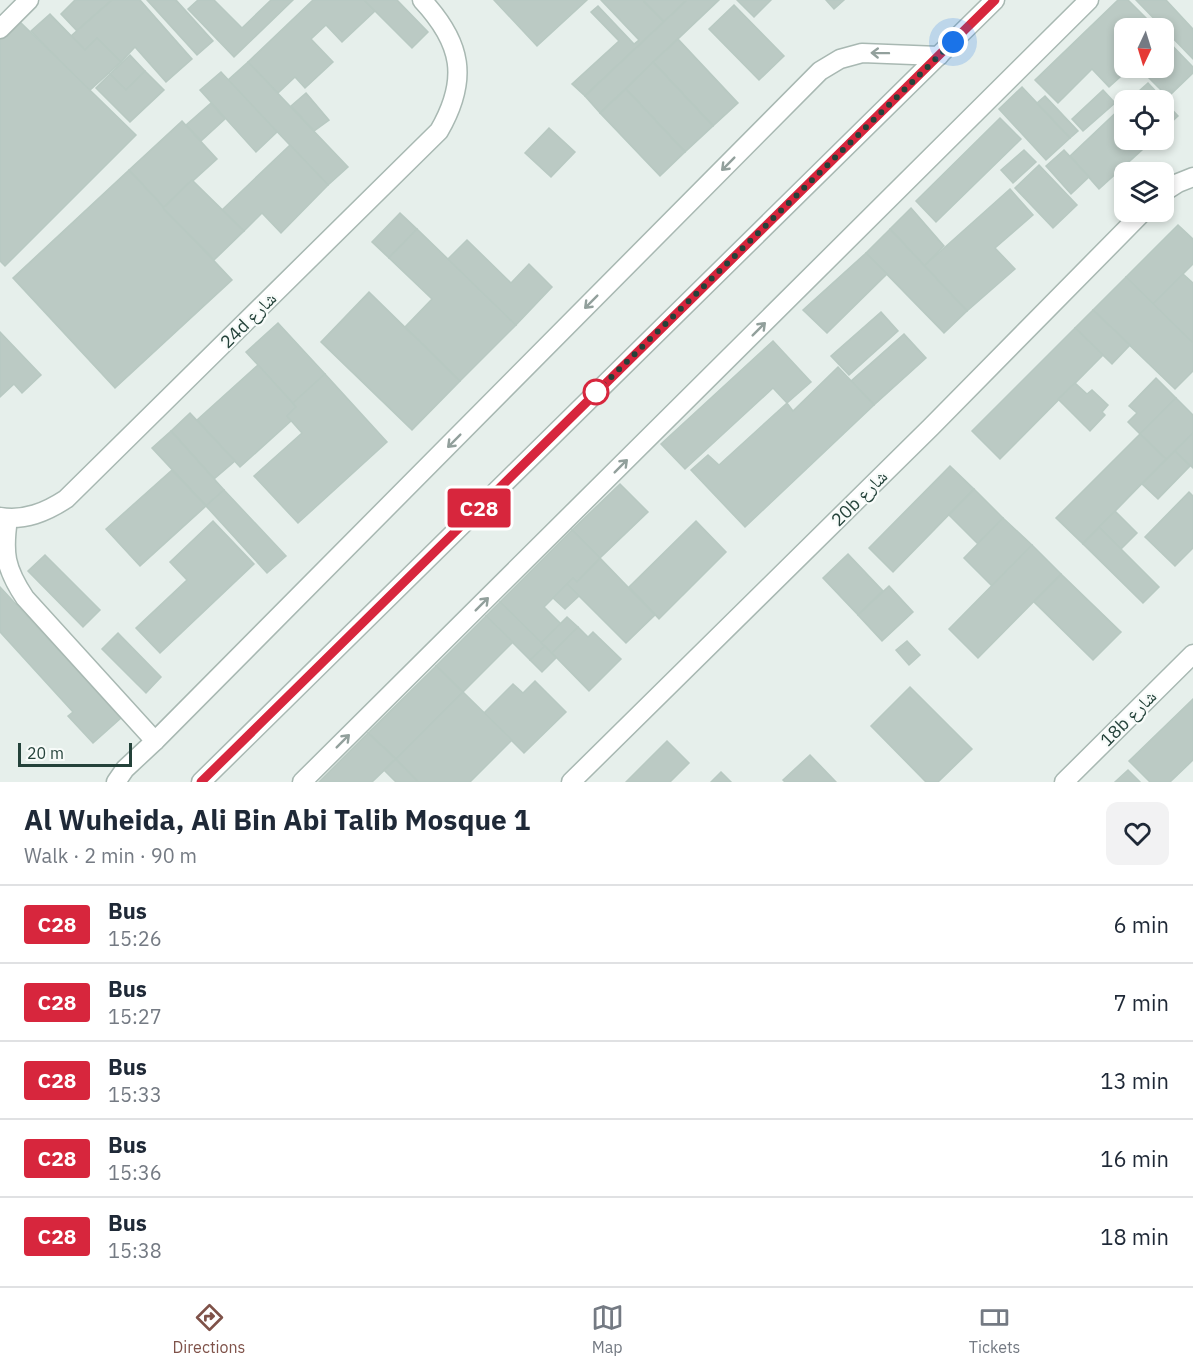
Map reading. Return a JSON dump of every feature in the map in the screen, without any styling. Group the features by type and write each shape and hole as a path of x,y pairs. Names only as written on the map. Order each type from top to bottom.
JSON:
{"street":[{"path":"0,29 29,0"},
{"name":"24d شارع","path":"4,518 29,517 49,510 66,499 439,131 451,110 457,86 457,62 450,38 438,17 422,0"},
{"path":"201,782 995,0"},
{"path":"302,782 1089,0"},
{"path":"116,782 125,769 820,71 840,59 862,53 939,56"},
{"path":"1174,186 1193,177"},
{"name":"20b شارع","path":"571,782 931,427 1133,222"},
{"path":"4,518 7,563 14,581 25,598 155,741"},
{"name":"18b شارع","path":"1064,782 1193,654"}],"building":[{"path":"75,0 111,1 77,31 61,14"},
{"path":"112,0 140,0 192,59 166,82 135,47 121,62 97,38 85,50 71,36"},
{"path":"147,0 176,0 213,41 197,55"},
{"path":"198,0 214,0 242,28 271,0 293,0 234,57 188,9"},
{"path":"313,0 364,0 375,11 342,42 326,25 311,39 333,62 305,88 295,77 278,93 248,62"},
{"path":"364,0 397,0 428,32 412,48"},
{"path":"494,0 587,0 537,46"},
{"path":"601,0 643,0 664,22 585,96 572,84 619,41 591,12 598,6 634,44 639,40"},
{"path":"643,0 687,0 664,22"},
{"path":"687,0 719,0 600,113 585,96"},
{"path":"737,0 771,0 754,17"},
{"path":"826,0 844,0 834,9"},
{"path":"1118,0 1128,0 1146,18 1114,18 1114,78 1119,78 1109,87 1092,69 1058,103 1035,80"},
{"path":"1136,0 1166,0 1193,29 1193,59 1174,39 1174,18 1153,18"},
{"path":"734,5 784,56 759,80 709,29"},
{"path":"50,14 85,50 97,38 121,62 89,91 31,31"},
{"path":"18,20 136,135 5,266 0,261 0,39"},
{"path":"678,39 738,103 713,126 653,62"},
{"path":"1174,47 1193,67 1193,73 1174,91 1161,90 1149,78 1174,78"},
{"path":"130,55 145,71 126,90 110,74"},
{"path":"248,62 348,167 328,185 228,80"},
{"path":"653,62 713,126 685,152 626,89"},
{"path":"145,71 164,90 130,122 96,88 110,74 126,90"},
{"path":"221,72 277,132 256,152 200,90"},
{"path":"1148,83 1155,90 1140,90"},
{"path":"1022,87 1070,138 1046,160 999,109"},
{"path":"626,89 685,152 660,176 600,113"},
{"path":"1103,90 1114,102 1083,131 1072,119"},
{"path":"306,93 329,120 314,131 291,106"},
{"path":"1045,96 1078,131 1070,138 1037,103"},
{"path":"211,103 225,119 201,141 186,125"},
{"path":"1114,114 1114,150 1142,150 1129,162 1114,162 1114,175 1099,189 1070,156"},
{"path":"1000,118 1021,139 936,222 916,201"},
{"path":"182,121 217,159 163,208 129,170"},
{"path":"549,128 575,152 551,177 525,153"},
{"path":"290,145 328,185 281,233 262,213 244,231 222,210"},
{"path":"1024,150 1036,162 1013,183 1001,170"},
{"path":"1064,150 1089,177 1071,194 1046,166"},
{"path":"1039,165 1077,205 1053,228 1015,188"},
{"path":"129,170 232,280 115,388 13,278"},
{"path":"192,180 244,231 214,260 163,208"},
{"path":"1010,189 1033,215 995,248 1015,269 967,311 924,266"},
{"path":"911,208 944,246 924,266 890,229"},
{"path":"400,213 417,229 389,258 372,242"},
{"path":"1178,225 1193,239 1193,264 1153,304 1126,277"},
{"path":"417,229 516,325 460,381 405,327 432,299 389,258"},
{"path":"890,229 967,311 944,333 866,253"},
{"path":"467,240 511,283 529,264 552,287 516,325 448,259"},
{"path":"866,253 887,274 827,333 803,310"},
{"path":"1183,274 1193,283 1193,343 1153,304"},
{"path":"1126,277 1193,343 1193,371 1175,389 1093,310"},
{"path":"369,292 460,381 412,430 321,342"},
{"path":"1093,310 1130,345 1112,364 1075,328"},
{"path":"881,312 898,331 849,375 831,356"},
{"path":"278,323 325,374 293,403 246,352"},
{"path":"1075,328 1103,355 1000,459 972,431"},
{"path":"0,332 41,375 22,393 14,384 0,397"},
{"path":"904,334 926,358 874,405 851,381"},
{"path":"773,341 811,382 787,403 773,388 685,469 661,444"},
{"path":"258,365 296,407 287,416 291,421 240,467 197,420"},
{"path":"838,367 874,405 745,527 691,470 708,455 719,465 787,403 793,411"},
{"path":"325,374 387,442 298,523 254,476 302,433 287,416 296,407 293,403"},
{"path":"1156,378 1176,398 1140,434 1128,422 1137,413 1129,406"},
{"path":"1075,383 1087,394 1092,390 1108,405 1102,412 1105,415 1090,431 1058,399"},
{"path":"1176,398 1193,415 1193,433 1166,459 1140,434"},
{"path":"190,413 235,461 214,479 171,431"},
{"path":"171,431 224,490 206,506 152,448"},
{"path":"1193,433 1193,468 1175,451"},
{"path":"1140,434 1166,459 1083,544 1056,518"},
{"path":"1175,451 1190,466 1158,499 1142,484"},
{"path":"950,466 974,489 893,572 869,548"},
{"path":"172,470 206,506 140,566 106,529"},
{"path":"620,484 648,512 600,558 572,530"},
{"path":"974,489 1003,518 978,544 949,515"},
{"path":"224,490 286,556 267,573 206,506"},
{"path":"1189,492 1193,496 1193,548 1175,566 1145,537"},
{"path":"1115,511 1137,533 1121,549 1099,527"},
{"path":"1003,518 1032,545 992,586 964,558"},
{"path":"213,521 254,564 160,653 136,628 187,580 170,562"},
{"path":"696,521 726,552 659,619 629,587"},
{"path":"1099,527 1159,587 1143,603 1083,544"},
{"path":"572,530 600,558 577,582 573,578 544,607 561,624 541,643 500,602"},
{"path":"1032,545 1061,574 978,658 949,629"},
{"path":"848,554 883,591 858,615 823,578"},
{"path":"45,555 100,610 83,627 28,571"},
{"path":"600,558 655,615 626,643 567,584 573,578 577,582"},
{"path":"1061,574 1121,632 1093,660 1034,602"},
{"path":"567,584 579,596 565,609 553,598"},
{"path":"889,586 913,612 882,641 858,615"},
{"path":"0,587 121,718 93,743 68,716 73,712 0,632"},
{"path":"500,602 545,646 530,660 486,616"},
{"path":"486,616 513,642 463,692 436,666"},
{"path":"567,617 578,627 552,653 541,643"},
{"path":"578,627 588,637 593,632 621,659 589,691 552,653"},
{"path":"118,633 161,677 146,693 102,649"},
{"path":"907,641 920,655 909,665 896,650"},
{"path":"545,646 556,658 542,672 530,660"},
{"path":"436,666 463,692 396,759 368,733"},
{"path":"535,681 566,712 524,753 484,713 513,684 523,693"},
{"path":"910,687 972,749 938,782 926,782 871,726"},
{"path":"463,692 512,740 470,782 418,782 396,759"},
{"path":"1193,699 1193,760 1170,782 1150,782 1129,761"},
{"path":"368,733 396,759 372,782 319,782"},
{"path":"667,741 689,763 670,782 626,782"},
{"path":"810,755 836,782 785,782 783,780"},
{"path":"396,759 418,782 396,782 384,770"},
{"path":"1128,770 1140,782 1115,782"},
{"path":"721,772 731,782 711,782"}],"bus line":[{"name":"C28","path":"201,782 995,0"}],"route":[{"path":"596,392 953,42"}]}
